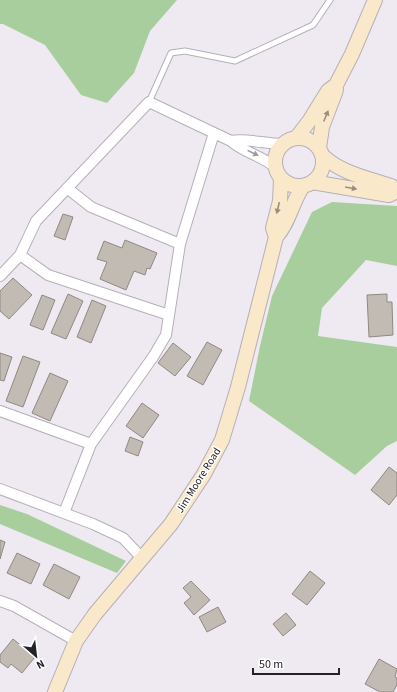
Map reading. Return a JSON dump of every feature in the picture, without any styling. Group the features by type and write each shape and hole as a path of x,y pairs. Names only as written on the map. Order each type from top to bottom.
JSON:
{"street":[{"path":"231,141 240,139 260,143 282,144 297,137 310,120 328,91 336,85 352,54 375,0"},
{"path":"308,184 322,171 322,127 336,93 336,85"},
{"path":"0,276 20,255 36,221 149,102 257,155 287,183 308,184 389,195 397,191 390,186 343,170 332,164 309,139 297,137"},
{"path":"64,513 91,444 153,357 166,335 180,244 214,133"},
{"path":"278,173 277,152 282,144"},
{"name":"Jim Moore Road","path":"276,237 273,228 280,202 278,173"},
{"name":"Jim Moore Road","path":"55,692 76,641 95,614 180,510 204,474 222,440 238,388 276,237 282,230 294,201 308,184"},
{"path":"67,188 91,207 180,244"},
{"path":"20,255 48,275 169,315"},
{"path":"0,411 91,444"},
{"path":"0,489 64,513 123,538 142,558"},
{"path":"0,601 14,606 76,641"}],"lane":[{"path":"149,102 171,53 185,50 235,61 313,25 330,0"}],"green space":[{"path":"0,0 177,0 150,31 134,73 107,103 81,95 45,45 3,24 0,24"},
{"path":"332,202 397,206 397,266 366,260 322,308 318,336 397,347 397,441 387,446 355,475 249,401 272,296 312,212"},
{"path":"0,505 27,514 126,561 117,573 0,524"}],"building":[{"path":"63,214 73,217 65,240 54,236"},
{"path":"125,240 157,253 150,269 147,268 145,275 134,271 126,290 100,279 107,262 97,259 104,241 122,248"},
{"path":"13,278 32,295 9,319 0,311 0,291"},
{"path":"68,294 83,301 66,339 51,333"},
{"path":"387,294 387,302 392,302 393,335 369,337 367,295"},
{"path":"42,295 55,300 43,330 30,325"},
{"path":"92,300 106,306 91,343 77,337"},
{"path":"207,342 222,350 203,385 187,376"},
{"path":"173,343 191,357 175,376 158,363"},
{"path":"0,353 12,357 4,381 0,380"},
{"path":"23,356 40,362 23,407 6,401"},
{"path":"50,373 68,381 50,421 32,413"},
{"path":"142,403 159,415 143,438 126,426"},
{"path":"130,437 143,442 138,456 125,451"},
{"path":"389,467 397,473 397,495 389,505 371,490"},
{"path":"0,540 5,542 0,559"},
{"path":"17,553 40,564 31,584 7,573"},
{"path":"54,564 80,577 69,599 43,585"},
{"path":"310,571 325,583 307,605 292,594"},
{"path":"191,581 210,600 194,615 184,603 191,597 183,588"},
{"path":"218,607 226,622 207,632 199,617"},
{"path":"286,613 296,625 283,636 273,624"},
{"path":"13,639 35,657 22,673 11,664 8,668 0,662 0,655"},
{"path":"379,659 397,669 395,677 397,678 397,685 393,692 380,692 365,684"}]}
